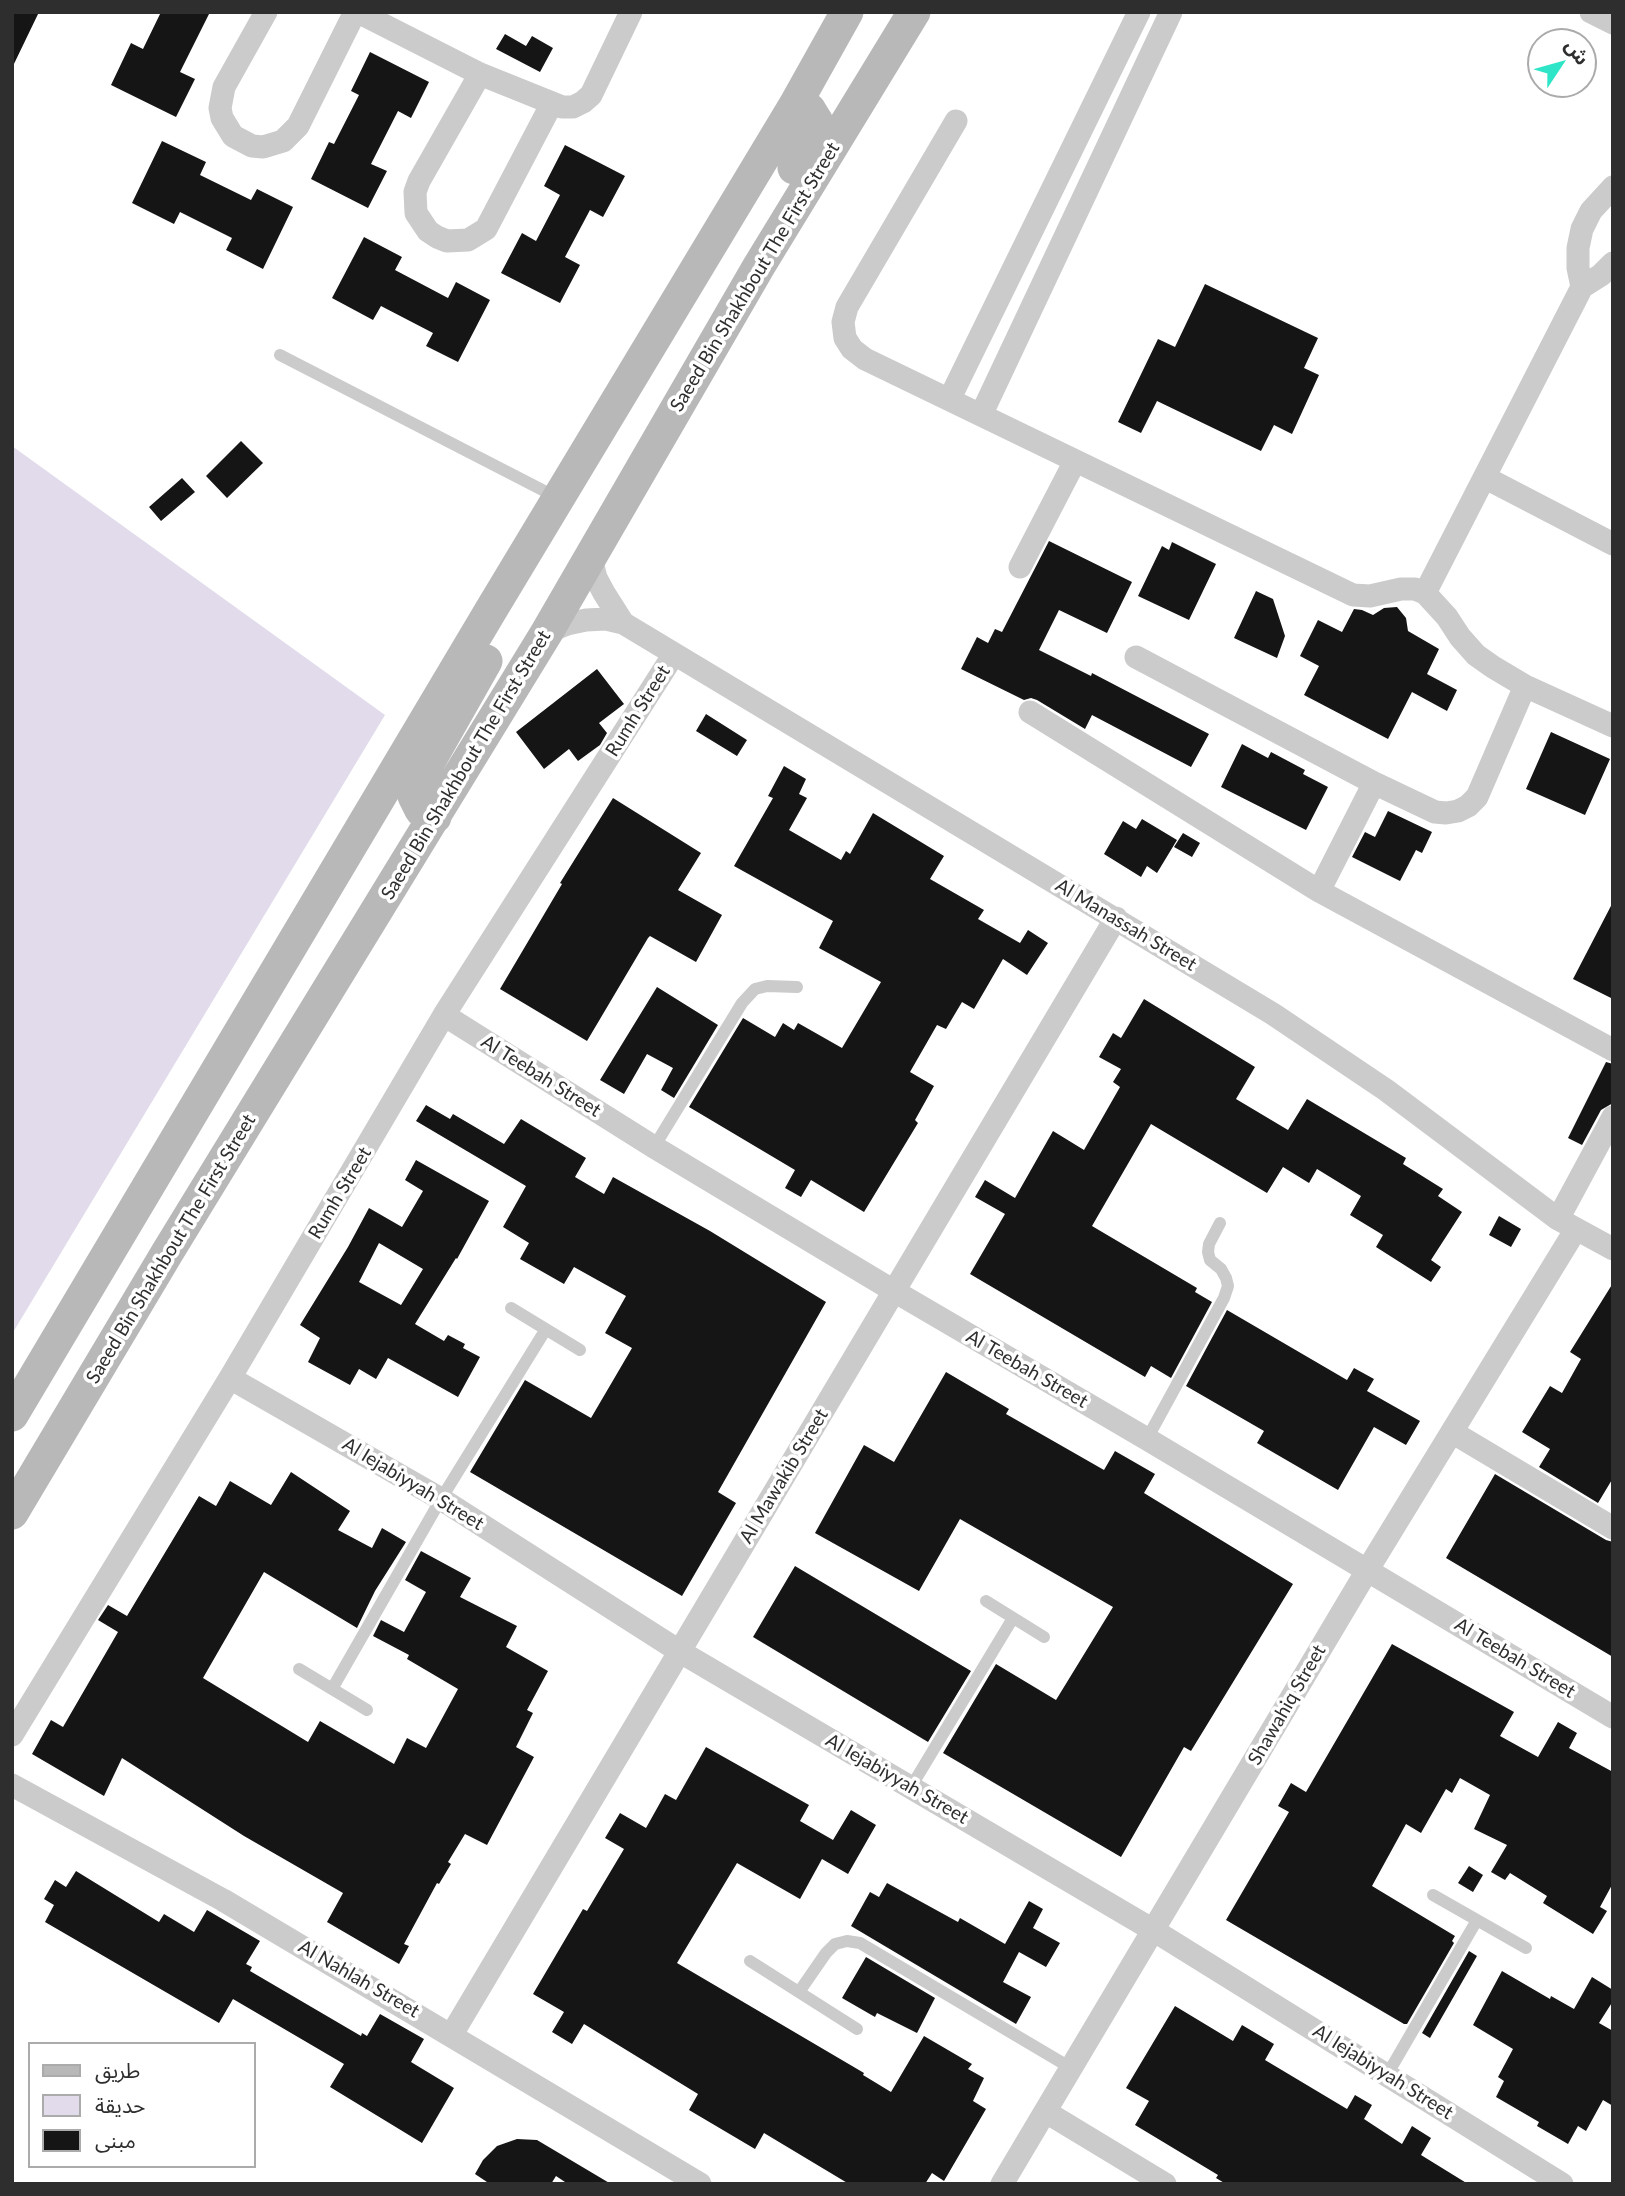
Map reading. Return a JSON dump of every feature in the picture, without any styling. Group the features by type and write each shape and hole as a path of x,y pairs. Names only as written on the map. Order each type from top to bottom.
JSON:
{"main road":[{"path":"12,1415 795,105 847,12"},
{"name":"Saeed Bin Shakhbout The First Street","path":"12,1513 174,1241 547,632 759,267 914,12"},
{"path":"759,267 757,243 763,220 816,129 814,114 803,105 795,105"},
{"path":"435,817 427,815 416,804 414,788 486,662 491,637 491,610"}],"street":[{"path":"267,12 224,87 220,108 222,118 233,136 252,146 262,147 283,141 298,126 357,12 480,74 551,105 573,107 591,94 631,12"},
{"path":"950,398 1139,12"},
{"path":"982,413 1171,12"},
{"path":"1591,12 1613,23"},
{"path":"480,74 415,192 416,213 421,222 437,237 447,241 468,240 486,229 551,105"},
{"path":"956,121 847,307 843,322 845,338 852,349 865,359 982,413 1075,461 1353,595 1370,596 1401,589 1415,589 1425,593 1441,609 1476,655 1525,686 1613,726"},
{"path":"1582,287 1578,248 1582,229 1591,211 1613,187"},
{"path":"1425,593 1582,287 1601,275 1613,263"},
{"path":"1020,567 1075,461"},
{"path":"1486,478 1613,544"},
{"name":"Al Manassah Street","path":"591,558 596,578 623,623"},
{"name":"Al Manassah Street","path":"547,632 586,620 606,619 623,623 1273,1014 1387,1090 1567,1224 1611,1245"},
{"name":"Rumh Street","path":"12,1735 230,1378 444,1015 674,654"},
{"path":"1136,657 1374,783 1435,812 1458,811 1477,797 1525,686"},
{"path":"1030,712 1320,891 1613,1050"},
{"path":"1320,891 1374,783"},
{"name":"Al Mawakib Street","path":"452,2034 1116,918"},
{"name":"Al Teebah Street","path":"444,1015 654,1147 894,1291 1610,1709"},
{"name":"Shawahiq Street","path":"1002,2184 1452,1432 1567,1224 1613,1117"},
{"name":"Al Iejabiyyah Street","path":"230,1378 441,1499 679,1651 1153,1930 1562,2184"},
{"path":"1452,1432 1613,1528"},
{"name":"Al Nahlah Street","path":"12,1785 223,1900 700,2184"},
{"path":"1046,2112 1165,2184"}],"lane":[{"path":"280,355 558,498"},
{"path":"654,1147 742,1003 755,989 767,986 797,987"},
{"path":"1147,1439 1224,1298 1228,1286 1226,1278 1221,1269 1210,1260 1208,1252 1209,1244 1220,1223"},
{"path":"511,1308 580,1350"},
{"path":"332,1689 441,1499 546,1329"},
{"path":"986,1601 1044,1637"},
{"path":"911,1787 1013,1618"},
{"path":"299,1669 367,1710"},
{"path":"1433,1895 1526,1948"},
{"path":"1387,2075 1477,1920"},
{"path":"799,1992 835,1944 847,1941 860,1943 1071,2068"},
{"path":"750,1961 857,2029"}],"green space":[{"path":"12,446 385,715 12,1334"}],"building":[{"path":"12,12 39,12 12,68"},
{"path":"161,12 210,12 180,72 195,79 176,117 111,85 131,43 143,49"},
{"path":"505,34 526,46 532,36 553,48 540,72 496,49"},
{"path":"370,52 429,82 411,118 398,111 371,164 387,171 368,208 311,179 329,142 334,144 359,95 351,91"},
{"path":"162,141 206,162 200,175 251,200 257,189 293,207 263,269 226,250 232,238 180,212 174,224 132,203"},
{"path":"565,145 625,176 603,217 590,210 565,257 580,265 560,303 501,273 522,233 536,241 560,195 544,186"},
{"path":"364,237 402,257 395,270 448,298 456,282 490,300 458,362 426,346 433,333 381,306 373,320 332,298"},
{"path":"1205,284 1318,338 1304,368 1319,375 1292,434 1274,425 1261,451 1157,401 1141,433 1118,422 1158,339 1175,347"},
{"path":"241,441 263,463 227,498 206,476"},
{"path":"182,478 195,492 161,521 149,507"},
{"path":"1049,541 1132,582 1107,633 1059,610 1039,650 1091,676 1092,673 1209,734 1191,767 1092,715 1085,729 1037,700 1024,700 961,669 977,637 988,643 995,629 1002,632"},
{"path":"1172,542 1216,564 1189,620 1138,596 1162,546 1169,550"},
{"path":"1256,591 1273,599 1285,636 1277,658 1234,638"},
{"path":"1397,607 1406,618 1408,631 1439,649 1427,674 1457,690 1447,711 1412,692 1388,739 1304,695 1319,666 1300,656 1318,620 1342,632 1354,609 1373,615 1384,608"},
{"path":"597,669 624,704 599,723 607,733 600,745 578,761 569,749 544,769 516,732"},
{"path":"706,714 747,740 737,756 696,731"},
{"path":"1551,732 1610,759 1585,815 1526,789"},
{"path":"1242,744 1268,758 1271,752 1305,770 1303,774 1328,787 1306,830 1221,787"},
{"path":"784,766 806,779 799,794 807,798 789,830 841,860 846,851 850,854 873,813 944,856 930,879 984,910 978,919 1020,943 1028,930 1048,943 1027,975 1003,959 974,1009 962,1002 946,1029 937,1025 910,1072 934,1086 915,1120 918,1123 864,1212 811,1180 801,1197 785,1188 795,1170 689,1107 743,1018 775,1037 783,1023 794,1030 798,1023 842,1048 881,982 819,948 833,921 734,866 773,798 768,796"},
{"path":"613,798 701,853 678,890 722,915 696,962 650,936 587,1041 500,989 562,884 560,883"},
{"path":"1388,811 1432,832 1422,853 1416,850 1400,881 1352,857 1365,832 1375,837"},
{"path":"1142,819 1177,840 1157,873 1147,866 1141,877 1104,854 1123,821 1136,829"},
{"path":"1183,833 1200,843 1192,857 1174,847"},
{"path":"1613,902 1613,999 1573,979"},
{"path":"657,987 718,1025 674,1098 661,1090 673,1068 647,1054 624,1094 600,1080"},
{"path":"1144,999 1255,1067 1236,1099 1288,1130 1307,1099 1406,1158 1403,1164 1443,1189 1438,1196 1462,1212 1431,1260 1441,1267 1431,1282 1376,1247 1383,1235 1350,1215 1361,1196 1317,1169 1309,1183 1283,1167 1267,1193 1151,1124 1092,1226 1197,1288 1195,1292 1212,1302 1171,1378 1151,1366 1145,1377 970,1274 1005,1214 975,1197 985,1180 1015,1198 1053,1131 1084,1150 1120,1087 1113,1082 1121,1069 1099,1057 1113,1033 1121,1038"},
{"path":"1606,1062 1613,1064 1613,1103 1601,1110 1582,1145 1568,1138"},
{"path":"426,1105 450,1119 453,1114 504,1144 521,1119 586,1158 575,1177 604,1194 613,1177 710,1231 826,1302 718,1492 736,1503 682,1596 470,1472 525,1380 591,1418 632,1348 605,1333 626,1296 574,1267 564,1284 520,1259 529,1243 503,1227 526,1186 416,1121"},
{"path":"416,1160 489,1201 457,1259 415,1324 444,1341 448,1335 465,1344 463,1348 480,1357 458,1397 388,1358 376,1379 359,1369 350,1385 308,1362 320,1338 300,1325 369,1208 402,1227 423,1191 405,1180","holes":["379,1243 423,1269 401,1305 359,1282"]},
{"path":"1499,1216 1521,1229 1511,1247 1489,1235"},
{"path":"1613,1283 1613,1478 1598,1503 1539,1467 1550,1449 1522,1432 1550,1386 1562,1393 1581,1359 1570,1352"},
{"path":"1227,1310 1347,1380 1354,1368 1374,1379 1367,1391 1420,1421 1406,1445 1374,1427 1338,1490 1257,1443 1264,1431 1186,1386"},
{"path":"946,1372 1009,1409 1006,1414 1104,1470 1115,1451 1155,1474 1144,1493 1293,1584 1191,1751 1184,1747 1121,1857 943,1753 996,1664 1056,1700 1113,1607 960,1519 919,1591 815,1533 864,1445 894,1462"},
{"path":"291,1472 350,1511 338,1530 372,1548 382,1528 406,1542 375,1591 357,1628 264,1572 203,1678 308,1742 320,1721 394,1764 407,1738 426,1748 458,1689 407,1659 409,1655 373,1636 381,1620 404,1632 426,1592 405,1580 421,1551 471,1578 460,1597 517,1626 506,1647 548,1671 527,1710 533,1713 516,1747 534,1757 487,1845 465,1834 448,1862 451,1864 439,1884 437,1883 404,1944 409,1946 399,1964 327,1922 343,1893 244,1836 122,1758 104,1796 32,1754 51,1720 63,1727 118,1632 98,1620 108,1605 127,1616 199,1496 216,1506 230,1481 271,1505"},
{"path":"1495,1474 1613,1542 1613,1657 1446,1558"},
{"path":"795,1566 971,1671 928,1742 753,1637"},
{"path":"1392,1644 1514,1712 1500,1736 1538,1757 1558,1722 1577,1733 1569,1748 1613,1772 1613,1883 1600,1907 1607,1911 1593,1934 1543,1903 1547,1896 1510,1873 1505,1880 1491,1872 1507,1845 1474,1829 1490,1795 1460,1778 1452,1793 1446,1789 1421,1833 1406,1824 1372,1886 1455,1936 1452,1941 1454,1943 1407,2024 1226,1920 1289,1812 1278,1806 1291,1783 1306,1792"},
{"path":"706,1747 809,1805 800,1821 833,1840 851,1810 876,1825 848,1874 822,1859 800,1899 737,1863 677,1963 864,2073 863,2075 891,2092 924,2036 972,2064 968,2069 984,2078 973,2101 986,2109 944,2181 932,2173 925,2184 849,2184 764,2133 755,2149 689,2110 698,2094 584,2024 572,2044 552,2032 564,2012 533,1994 583,1909 587,1911 624,1849 605,1838 620,1813 646,1828 665,1794 676,1800"},
{"path":"1469,1866 1483,1875 1473,1892 1458,1883"},
{"path":"76,1871 159,1922 164,1914 194,1932 207,1910 260,1941 246,1964 252,1967 250,1971 361,2036 362,2033 367,2036 380,2014 424,2039 411,2062 454,2088 422,2143 330,2087 344,2064 233,1999 219,2023 45,1922 54,1905 44,1899 55,1880 66,1887"},
{"path":"887,1883 958,1922 960,1918 1005,1944 1029,1901 1043,1909 1033,1928 1060,1943 1046,1967 1019,1952 1003,1982 1031,1997 1016,2024 851,1926 870,1892 879,1897"},
{"path":"1469,1951 1477,1956 1430,2038 1422,2033"},
{"path":"866,1957 935,1998 917,2033 877,2013 875,2017 842,1998"},
{"path":"1502,1971 1550,1999 1551,1996 1574,2009 1592,1977 1613,1990 1613,2001 1599,2023 1613,2031 1613,2106 1603,2100 1586,2131 1578,2126 1568,2144 1537,2126 1539,2122 1496,2097 1504,2081 1498,2077 1513,2049 1473,2025"},
{"path":"1175,2006 1233,2041 1242,2025 1274,2044 1265,2060 1347,2109 1355,2095 1372,2105 1364,2119 1402,2144 1412,2126 1431,2138 1421,2155 1468,2184 1226,2184 1216,2178 1218,2175 1135,2125 1149,2101 1126,2088"},
{"path":"517,2139 537,2140 611,2184 568,2184 556,2176 551,2184 490,2184 475,2174 483,2160 497,2146"}]}
